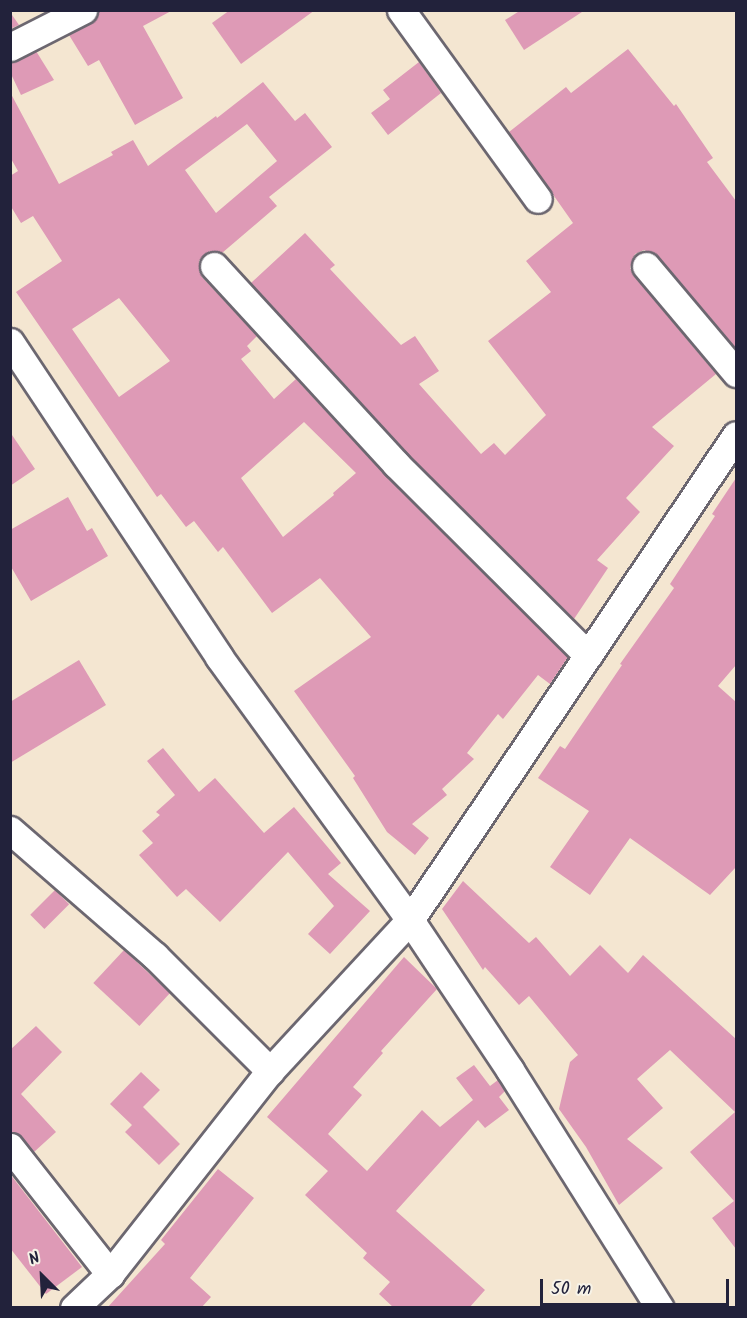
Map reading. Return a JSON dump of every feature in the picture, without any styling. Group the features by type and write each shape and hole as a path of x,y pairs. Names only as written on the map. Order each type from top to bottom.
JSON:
{"street":[{"path":"10,46 83,10"},
{"path":"401,10 538,200"},
{"path":"214,266 396,464 588,655"},
{"path":"646,266 736,373"},
{"path":"10,342 219,657 410,920 510,1070 660,1308"},
{"path":"74,1308 110,1274 270,1071 410,920 736,435"},
{"path":"10,830 155,956 270,1071"},
{"path":"10,1147 110,1274"}],"building":[{"path":"99,10 173,10 143,26 183,98 135,125 99,60 88,66 69,35 91,24"},
{"path":"230,10 315,10 241,64 212,23"},
{"path":"521,10 585,10 524,50 505,20"},
{"path":"10,12 19,25 10,29"},
{"path":"628,49 674,106 676,104 713,158 707,162 736,201 736,349 658,256 644,250 635,254 630,268 634,276 716,374 652,427 674,446 626,498 640,512 597,560 608,568 574,619 407,453 251,283 305,233 335,265 330,269 401,345 415,336 439,371 419,384 481,454 494,443 505,455 546,415 488,341 551,292 526,261 573,223 509,132 566,87 571,93"},
{"path":"36,51 54,80 21,95 10,72 10,63"},
{"path":"419,62 441,93 388,135 371,113 390,99 383,90"},
{"path":"263,82 295,121 305,113 332,147 269,197 277,206 222,253 210,251 199,261 202,277 257,336 247,346 251,351 241,359 274,399 296,379 385,475 568,657 550,684 538,675 503,719 498,714 467,753 474,759 442,789 447,795 412,824 429,838 415,855 387,832 353,778 355,776 294,691 371,637 320,578 272,613 223,547 218,552 194,521 186,527 161,494 157,497 16,292 62,261 33,216 21,223 10,205 10,176 18,171 10,157 10,92 59,184 113,155 111,152 133,140 148,166 216,116 217,118","holes":["247,124 277,161 216,213 185,170","119,298 170,361 119,397 72,329","304,422 356,473 333,493 334,495 283,537 241,478"]},
{"path":"10,432 35,469 10,486"},
{"path":"736,478 736,665 718,686 736,702 736,867 710,895 630,838 590,895 550,867 589,811 538,778 560,746 565,749 622,665 620,664 674,588 670,584 715,516 712,514"},
{"path":"68,497 87,531 92,528 108,556 31,601 10,565 10,530"},
{"path":"79,660 106,705 10,763 10,702"},
{"path":"163,748 199,792 215,778 264,833 294,807 341,863 328,874 370,911 330,954 308,934 334,906 288,852 220,922 186,889 177,897 139,855 153,843 142,831 160,815 156,812 175,795 147,761"},
{"path":"463,881 529,943 536,937 570,976 600,945 628,973 643,955 736,1039 736,1249 712,1218 734,1201 690,1152 735,1112 670,1050 637,1079 663,1108 627,1139 663,1168 619,1205 586,1147 559,1109 570,1062 578,1055 529,996 519,1005 485,967 483,970 442,909"},
{"path":"55,890 69,904 44,929 30,915"},
{"path":"124,950 170,993 139,1026 93,983"},
{"path":"404,957 437,989 381,1051 383,1053 353,1087 362,1095 328,1134 367,1171 422,1110 440,1127 473,1100 456,1078 474,1065 490,1086 498,1080 505,1091 499,1097 509,1110 485,1128 478,1120 396,1211 485,1290 469,1308 394,1308 379,1294 390,1282 363,1258 367,1253 305,1195 328,1171 267,1117"},
{"path":"36,1026 62,1052 21,1094 56,1132 34,1152 22,1137 10,1132 10,1050"},
{"path":"141,1072 160,1090 143,1107 180,1144 159,1165 125,1132 132,1125 110,1104"},
{"path":"218,1169 254,1198 190,1278 211,1297 201,1308 107,1308 165,1244 161,1240"},
{"path":"10,1174 82,1267 46,1294 10,1248"}]}
